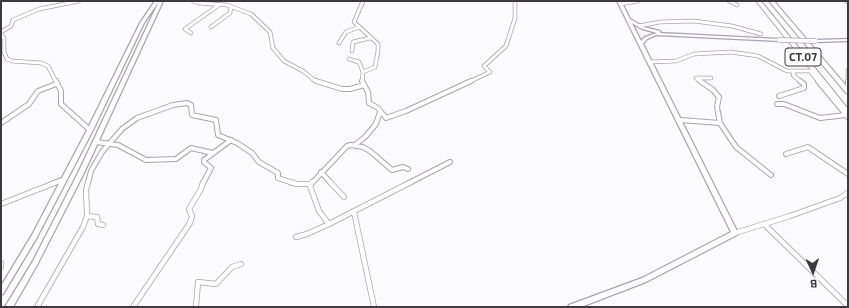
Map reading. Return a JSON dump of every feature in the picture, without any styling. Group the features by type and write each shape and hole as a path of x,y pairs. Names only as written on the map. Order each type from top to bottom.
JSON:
{"highway":[{"name":"CT.07","path":"758,1 847,115"},
{"name":"CT.07","path":"772,1 848,92"}],"street":[{"path":"80,1 39,9 13,20 8,28 1,33 4,38 4,52 7,59 12,61 45,64 48,66 60,91 60,102 63,107 90,130"},
{"path":"1,292 34,237 90,130 142,23 157,1"},
{"path":"8,307 35,263 96,142 161,1"},
{"path":"193,1 198,3 227,5 251,14 270,32 273,48 284,61 303,71 314,80 346,90 364,85"},
{"path":"363,1 354,20 378,46 375,67 363,72"},
{"path":"349,59 358,61 363,72 364,85 368,92 369,103 377,107 384,117 389,118 490,72 484,66 506,46 515,18 515,1"},
{"path":"638,1 620,2 735,233"},
{"path":"729,1 737,5"},
{"path":"191,33 185,29 194,24 196,20 219,4"},
{"path":"211,27 230,12 231,7"},
{"path":"628,19 649,30 668,34"},
{"path":"639,26 660,22 694,22 732,26 761,34"},
{"path":"339,43 346,32 359,27"},
{"path":"641,44 646,38 653,35 668,34 779,40 848,40"},
{"path":"352,51 353,42 370,38"},
{"path":"650,62 676,61 701,53 731,52 761,57 784,69 811,72 847,115"},
{"path":"779,96 804,88 804,84 793,75 794,74 792,71"},
{"path":"848,72 848,85"},
{"path":"711,78 696,78 713,90 719,97 718,107 720,123 736,147 771,175"},
{"path":"1,123 29,104 38,91 56,84"},
{"path":"37,307 78,238 87,216 86,190 91,171 102,152 122,129 137,118 186,102 191,105 193,116 213,118 216,120 217,133 252,153 258,162 278,173 280,179 296,184 311,184"},
{"path":"777,104 784,104 820,118 847,115"},
{"path":"311,184 347,146 355,144 365,138 376,124 380,112"},
{"path":"680,120 720,123"},
{"path":"133,307 190,222 192,216 190,206 201,189 205,177 211,168 204,161 231,140"},
{"path":"96,142 110,143 124,148 146,160 176,159 192,148 213,153"},
{"path":"355,144 370,151 392,170 403,166 408,169"},
{"path":"786,154 808,147 848,174"},
{"path":"296,237 330,224 450,162"},
{"path":"321,172 344,197"},
{"path":"1,204 64,178"},
{"path":"311,184 319,211 330,224"},
{"path":"572,307 644,280 735,233 840,198 848,193"},
{"path":"354,212 374,307"},
{"path":"87,216 97,217 98,224 103,225"},
{"path":"764,224 848,306"},
{"path":"196,307 198,282 216,284 232,268 241,264"}]}
